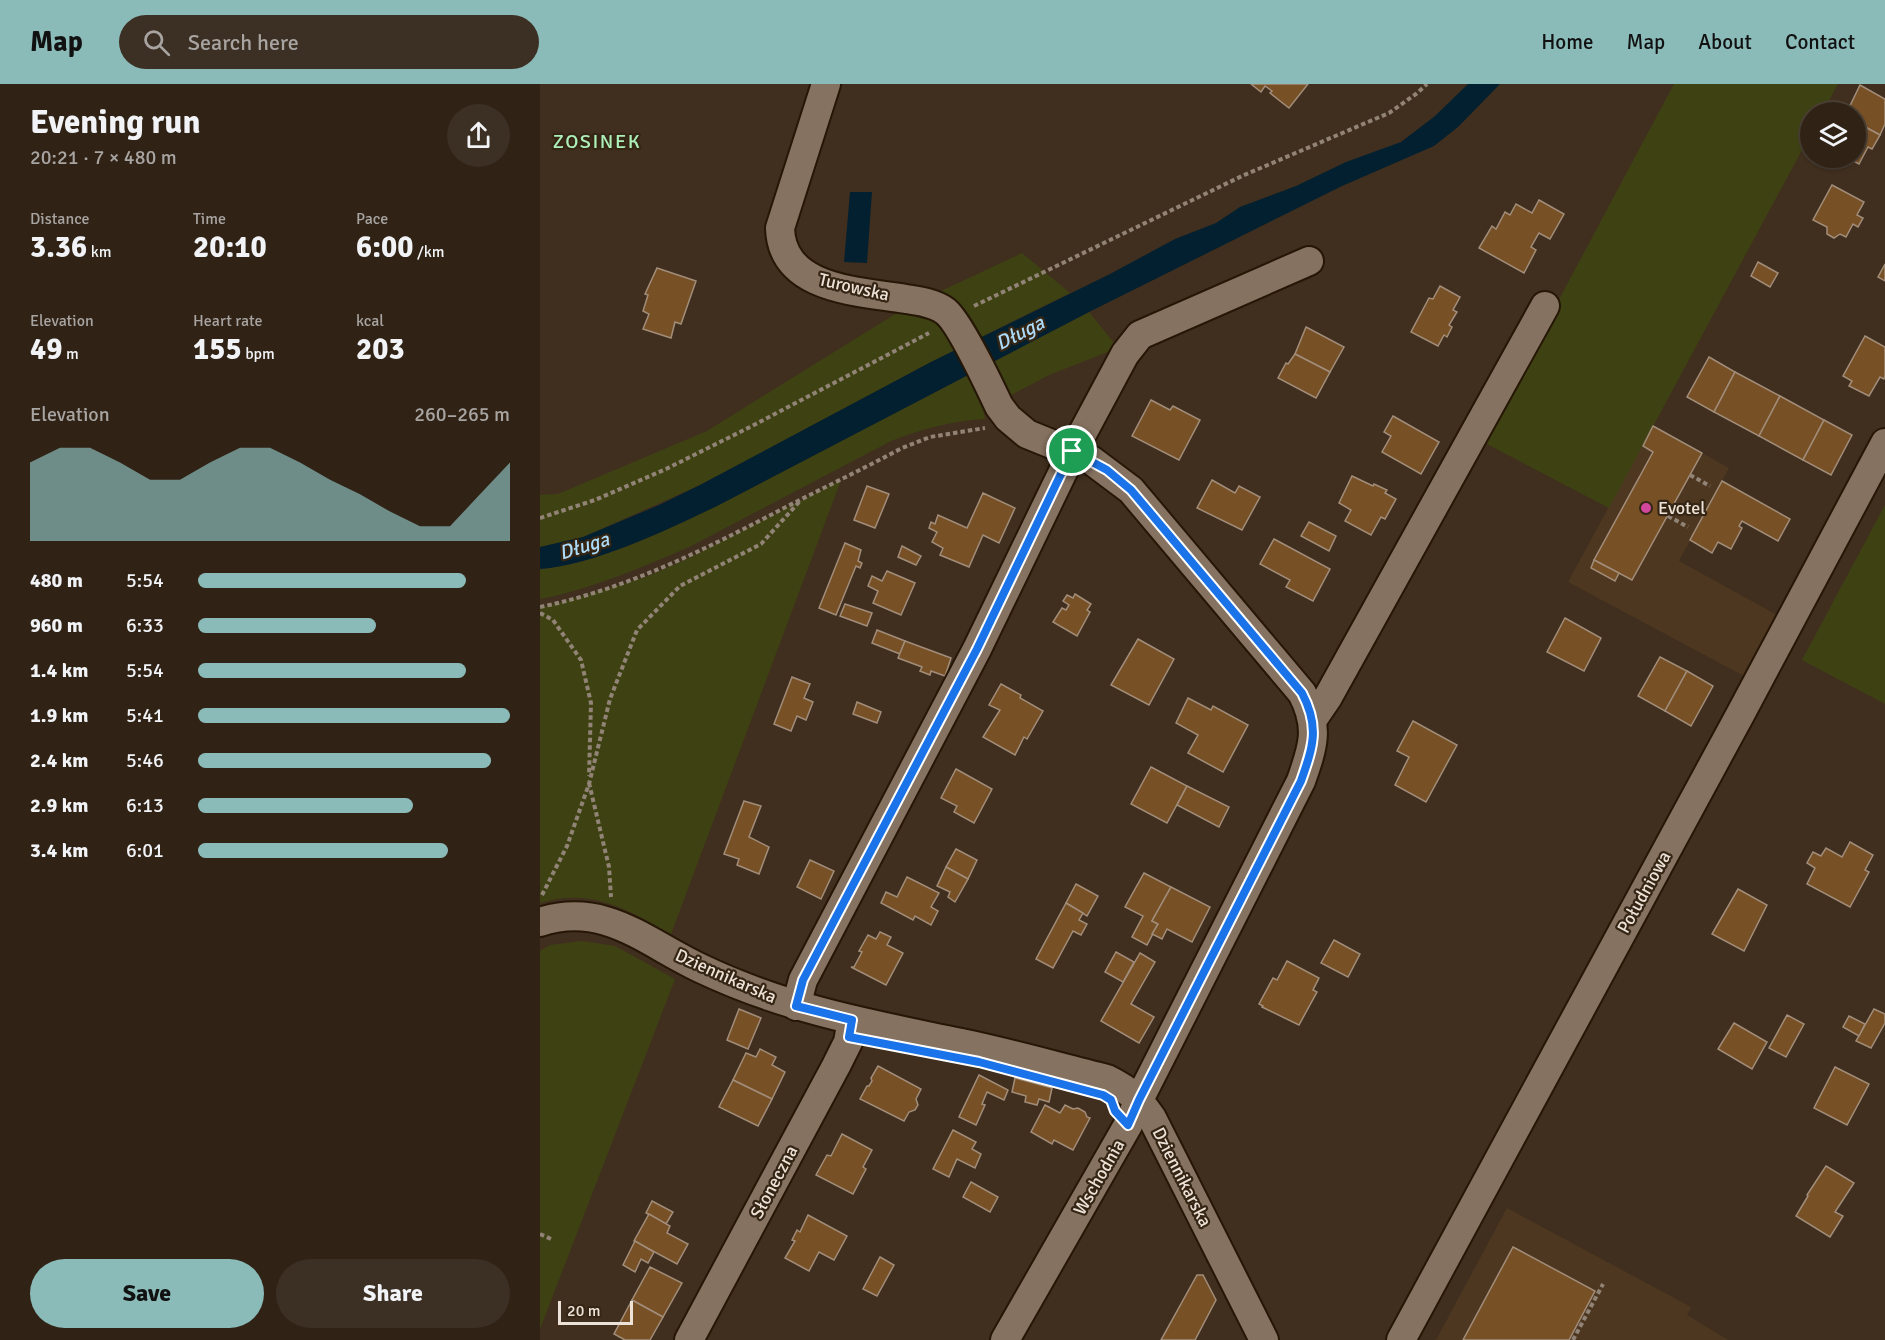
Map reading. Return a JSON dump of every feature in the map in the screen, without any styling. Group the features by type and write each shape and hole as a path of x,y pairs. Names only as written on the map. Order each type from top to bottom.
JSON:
{"street":[{"name":"Turowska","path":"826,84 780,228 782,247 790,262 821,282 835,287 918,301 940,308 953,320"},
{"path":"796,1006 803,980 977,649 1072,451 1125,354 1140,335 1309,261"},
{"path":"1313,719 1328,698 1545,306"},
{"name":"Wschodnia","path":"953,320 999,406 1008,418 1027,434 1072,451 1107,470 1131,490 1302,693 1313,719 1314,742 1301,781 1115,1150 1005,1340"},
{"name":"Południowa","path":"1401,1340 1741,714 1885,443"},
{"name":"Dziennikarska","path":"540,922 609,912 631,930 699,968 796,1006 964,1043 1107,1079 1124,1088 1139,1100 1165,1143 1264,1340"},
{"name":"Słoneczna","path":"689,1340 836,1066 848,1042 852,1020"}],"path":[{"path":"540,518 595,500 687,459 923,336 979,304 1242,176 1389,113 1427,84"},
{"path":"540,607 573,599 688,557 902,448 930,437 959,431 1017,425"},
{"path":"1690,475 1710,486"},
{"path":"540,898 567,846 589,784 610,699 638,630 680,586 760,544 803,498"},
{"path":"1668,516 1688,527"},
{"path":"540,613 553,620 581,660 591,703 589,784 609,867 609,912"},
{"path":"540,1234 551,1239"},
{"path":"1573,1340 1603,1284"}],"shaded area":[{"path":"1653,426 1729,468 1679,561 1777,615 1744,676 1568,582"},
{"path":"1507,1208 1691,1307 1687,1315 1728,1340 1436,1340"}],"green space":[{"path":"1674,84 1838,84 1828,102 1800,102 1800,154 1609,508 1483,442"},
{"path":"1022,253 1070,293 931,362 700,485 583,537 540,547 540,495 558,494 707,431 905,308"},
{"path":"1089,312 1118,348 1049,375 983,410 985,419 937,426 891,441 691,546 597,584 540,599 540,569 607,554 717,506"},
{"path":"841,480 671,934 625,909 593,899 559,899 540,903 540,608 646,577 687,559"},
{"path":"1885,505 1885,704 1802,660"},
{"path":"582,941 615,946 675,979 540,1329 540,951 550,945"}],"water":[{"name":"Długa","path":"1468,84 1500,84 1458,127 1434,146 1342,186 1089,312 717,506 607,554 540,569 540,547 583,537 659,505 931,362 1110,274 1175,239 1216,223 1240,207 1296,186 1346,162 1401,142 1435,116"},
{"path":"850,192 872,192 867,263 844,262"}],"building":[{"path":"1251,84 1308,84 1289,108 1265,86 1261,92"},
{"path":"1860,85 1885,99 1885,124 1880,135 1866,127 1866,102 1852,102"},
{"path":"1866,127 1880,135 1872,149 1868,147 1866,151"},
{"path":"1832,185 1864,202 1857,215 1863,218 1858,227 1853,224 1846,237 1840,234 1834,238 1827,234 1827,227 1813,220"},
{"path":"1539,200 1564,214 1550,239 1539,233 1531,247 1536,250 1524,273 1479,248 1492,226 1496,229 1505,212 1510,215 1516,204 1532,213"},
{"path":"1758,262 1778,273 1770,287 1751,276"},
{"path":"1885,264 1885,281 1878,277"},
{"path":"657,268 696,281 681,324 675,322 671,338 643,329 649,314 643,311 648,295 645,294"},
{"path":"1440,286 1460,297 1453,310 1457,312 1449,325 1452,327 1447,337 1444,335 1438,346 1411,332 1429,298 1433,299"},
{"path":"1306,327 1344,347 1330,372 1295,354"},
{"path":"1865,336 1885,347 1885,376 1884,379 1880,377 1869,396 1849,386 1852,381 1843,376"},
{"path":"1295,354 1330,372 1316,398 1278,378 1286,363 1288,364"},
{"path":"1709,357 1735,372 1714,412 1687,397"},
{"path":"1735,372 1780,396 1759,436 1714,412"},
{"path":"1780,396 1824,420 1803,460 1759,436"},
{"path":"1151,400 1170,410 1173,406 1200,420 1179,460 1132,436"},
{"path":"1393,416 1439,442 1421,474 1382,452 1391,436 1384,432"},
{"path":"1824,420 1852,435 1831,475 1803,460"},
{"path":"1653,426 1702,453 1632,580 1594,560 1653,452 1643,446"},
{"path":"1352,476 1387,490 1385,493 1396,499 1385,519 1381,517 1371,535 1345,521 1351,510 1339,503"},
{"path":"1212,480 1235,493 1239,486 1260,497 1242,530 1197,508"},
{"path":"1722,481 1790,519 1778,541 1742,521 1739,526 1742,528 1731,549 1718,542 1712,553 1690,540"},
{"path":"867,486 889,494 875,528 854,520"},
{"path":"983,493 1015,508 999,543 983,535 969,567 940,555 943,548 932,542 937,532 929,528 931,522 935,524 938,515 967,528"},
{"path":"1309,522 1336,536 1329,551 1301,536"},
{"path":"1274,539 1330,569 1313,601 1286,587 1290,580 1260,564"},
{"path":"845,543 861,550 858,561 862,563 860,568 856,566 836,615 819,608"},
{"path":"902,546 921,556 916,565 898,557"},
{"path":"1594,560 1619,573 1615,581 1591,568"},
{"path":"887,571 915,583 901,615 873,603 878,591 868,586 872,576 882,581"},
{"path":"1075,594 1091,604 1087,610 1090,612 1077,636 1053,622 1062,608 1066,610 1069,605 1063,601 1067,595 1073,598"},
{"path":"845,604 872,613 867,626 840,616"},
{"path":"1565,618 1601,638 1584,671 1547,652"},
{"path":"877,630 905,641 900,654 872,643"},
{"path":"1138,639 1174,659 1149,705 1111,685"},
{"path":"905,641 951,658 945,676 931,671 930,675 920,671 922,667 898,658"},
{"path":"1660,657 1687,671 1665,711 1638,696"},
{"path":"1687,671 1713,686 1691,726 1665,711"},
{"path":"792,677 810,684 804,698 813,702 806,720 797,716 791,731 774,724"},
{"path":"1001,684 1043,711 1027,739 1024,737 1015,755 983,737 1000,710 989,705"},
{"path":"1188,698 1211,710 1213,706 1248,725 1223,772 1188,753 1198,735 1176,723"},
{"path":"857,702 881,712 877,723 853,714"},
{"path":"1413,721 1457,745 1426,802 1395,785 1409,757 1397,751"},
{"path":"1151,767 1187,786 1167,823 1131,804"},
{"path":"956,769 992,789 974,823 954,812 957,806 941,798"},
{"path":"1187,786 1229,807 1219,827 1177,805"},
{"path":"744,801 761,806 749,837 769,847 759,874 737,865 739,859 724,854"},
{"path":"1850,842 1873,855 1865,870 1869,872 1850,907 1807,884 1815,868 1807,863 1813,852 1821,856 1826,848 1842,857"},
{"path":"956,849 977,860 968,879 946,867"},
{"path":"810,860 834,871 821,899 797,887"},
{"path":"946,867 968,879 955,902 948,897 950,892 937,886"},
{"path":"1144,873 1171,887 1152,921 1158,924 1147,945 1132,937 1143,916 1125,907"},
{"path":"907,877 939,893 931,907 938,911 931,925 915,916 913,920 881,903 886,892 897,897"},
{"path":"1076,884 1098,896 1087,916 1066,903"},
{"path":"1171,887 1210,907 1192,942 1167,929 1162,939 1152,934 1158,924 1152,921"},
{"path":"1738,889 1767,905 1744,951 1712,934"},
{"path":"1066,903 1083,913 1079,920 1087,924 1081,935 1073,931 1053,968 1036,959"},
{"path":"880,932 891,937 887,945 903,953 886,985 851,967 854,967 862,952 859,951 868,935 876,939"},
{"path":"1334,940 1360,954 1348,977 1321,963"},
{"path":"1116,952 1134,962 1123,982 1105,972"},
{"path":"1140,953 1155,962 1131,1004 1154,1017 1139,1043 1101,1021"},
{"path":"1287,961 1319,978 1313,990 1317,992 1299,1025 1259,1004 1273,978 1277,980"},
{"path":"739,1009 761,1018 748,1049 727,1040"},
{"path":"1874,1009 1885,1014 1885,1023 1871,1048 1856,1041"},
{"path":"1787,1015 1804,1024 1786,1057 1769,1048"},
{"path":"1849,1016 1865,1024 1859,1036 1843,1027"},
{"path":"1734,1023 1767,1042 1752,1069 1718,1049"},
{"path":"760,1049 776,1057 772,1065 785,1072 772,1099 733,1080 746,1053 756,1057"},
{"path":"878,1066 921,1089 916,1099 918,1105 915,1110 909,1112 904,1121 860,1099 872,1081 871,1078"},
{"path":"1835,1067 1869,1084 1847,1125 1814,1108"},
{"path":"979,1075 1008,1090 1004,1100 987,1092 982,1104 985,1105 976,1125 959,1117"},
{"path":"1015,1078 1052,1088 1049,1102 1039,1099 1037,1105 1025,1102 1026,1096 1012,1092"},
{"path":"733,1080 772,1099 758,1126 719,1107"},
{"path":"1045,1105 1060,1113 1065,1105 1073,1109 1078,1108 1090,1118 1073,1150 1054,1140 1052,1144 1031,1132"},
{"path":"953,1130 976,1142 972,1149 981,1154 975,1168 957,1159 949,1177 933,1169"},
{"path":"842,1134 872,1150 863,1167 866,1169 853,1194 816,1175 827,1155 831,1156"},
{"path":"1826,1166 1854,1183 1835,1212 1843,1216 1830,1237 1796,1216"},
{"path":"971,1182 998,1197 990,1212 963,1197"},
{"path":"652,1201 673,1212 666,1224 646,1213"},
{"path":"649,1214 670,1226 667,1233 688,1244 677,1264 634,1241"},
{"path":"808,1215 847,1236 834,1260 819,1252 809,1271 785,1258 795,1241 792,1240 797,1230 800,1232"},
{"path":"635,1241 654,1252 648,1263 641,1259 635,1272 623,1265"},
{"path":"1513,1247 1595,1291 1569,1340 1463,1340"},
{"path":"880,1257 894,1265 877,1296 863,1289"},
{"path":"650,1267 682,1283 663,1317 632,1300"},
{"path":"1197,1275 1203,1275 1216,1300 1195,1340 1161,1340"},
{"path":"632,1300 663,1317 650,1340 625,1340 614,1334"}],"place":[{"name":"Evotel","path":"1646,508"}],"district":[{"name":"ZOSINEK","path":"597,141"}],"route":[{"path":"1072,451 1107,470 1131,490 1302,693 1313,719 1314,742 1301,781 1128,1125 1115,1111 1111,1100 1103,1095 979,1062 849,1037 852,1020 796,1006 803,980 977,649 1072,451"}]}
